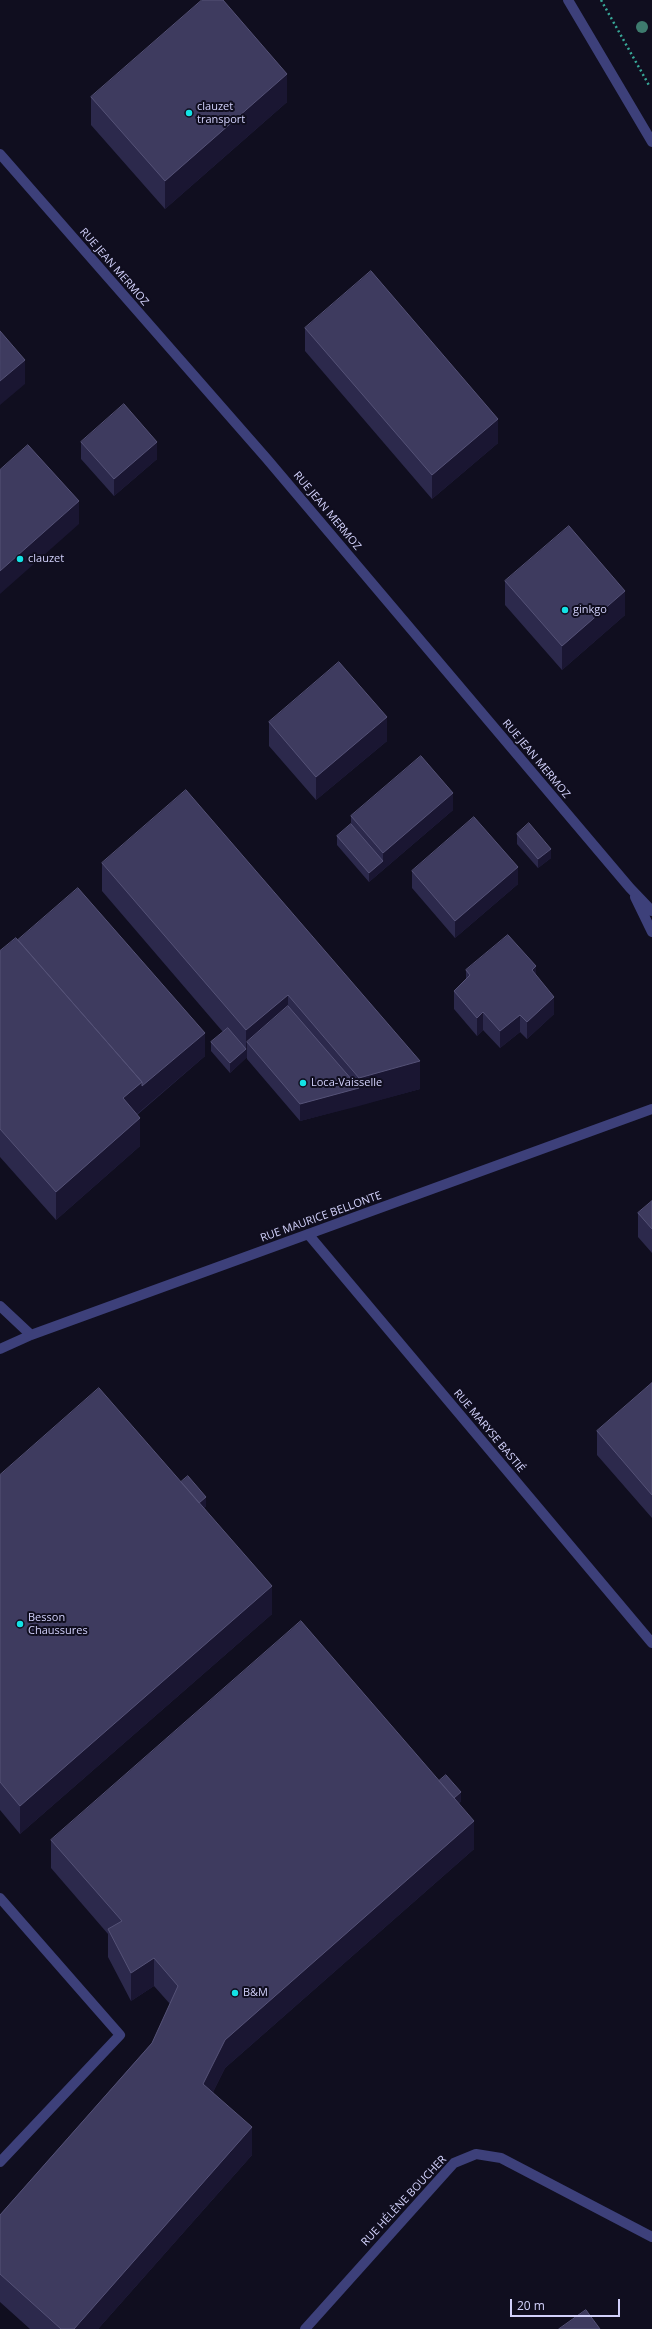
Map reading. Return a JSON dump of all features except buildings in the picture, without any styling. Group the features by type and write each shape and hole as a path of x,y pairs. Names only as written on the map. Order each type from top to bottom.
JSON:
{"street":[{"path":"568,0 652,142"},
{"name":"RUE JEAN MERMOZ","path":"0,154 267,459 630,888 652,911"},
{"name":"RUE JEAN MERMOZ","path":"630,888 652,932"},
{"name":"RUE MAURICE BELLONTE","path":"0,1349 31,1335 652,1109"},
{"name":"RUE MARYSE BASTIÉ","path":"308,1234 652,1643"},
{"path":"0,1306 31,1335"},
{"path":"0,1898 120,2035 0,2162"},
{"name":"RUE HÉLÈNE BOUCHER","path":"305,2329 454,2163 476,2154 501,2158 652,2237"}],"path":[{"path":"601,0 652,89"}],"place":[{"name":"clauzet transport","path":"189,113"},
{"name":"clauzet","path":"20,559"},
{"name":"ginkgo","path":"565,610"},
{"name":"Loca-Vaisselle","path":"303,1083"},
{"name":"Besson Chaussures","path":"20,1624"},
{"name":"B&M","path":"235,1993"}]}
